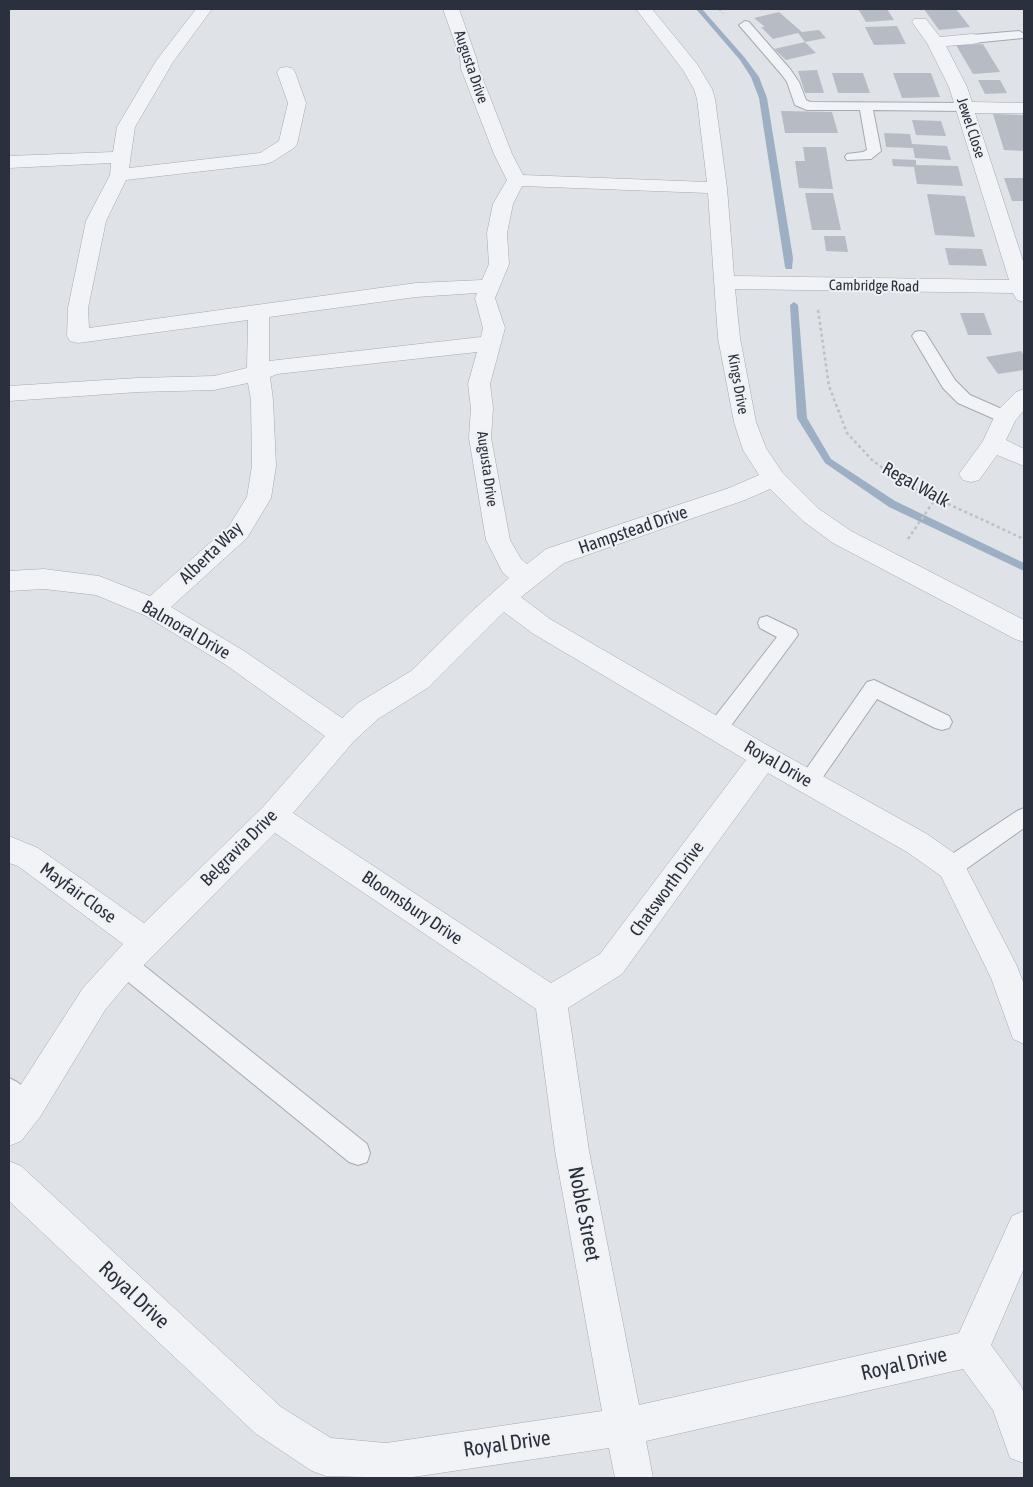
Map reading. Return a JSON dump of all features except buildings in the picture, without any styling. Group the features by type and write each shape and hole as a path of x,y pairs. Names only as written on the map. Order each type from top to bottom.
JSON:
{"street":[{"path":"204,9 165,61 126,127 120,166 96,221 78,308 78,336 416,290 489,286"},
{"name":"Augusta Drive","path":"451,9 468,57 470,69 502,154 516,180 503,204 497,234 499,264 485,298 494,328 479,384 482,408 480,438 498,540 512,566 526,578"},
{"name":"Kings Drive","path":"644,9 678,49 703,89 717,188 729,338 745,422 755,450 774,478 812,515 842,537 898,568 1024,632"},
{"name":"Jewel Close","path":"920,22 935,42 958,88 1008,216 1023,291"},
{"path":"935,42 972,39"},
{"path":"9,162 120,166 265,158 288,144 297,103 286,72"},
{"path":"964,106 1024,108"},
{"path":"516,180 717,188"},
{"name":"Cambridge Road","path":"726,282 1023,291"},
{"name":"Alberta Way","path":"153,608 238,532 259,498 264,466 262,400 258,373 259,311"},
{"path":"9,394 138,385 214,383 275,367 491,343"},
{"path":"971,474 993,444 1005,417 1024,397"},
{"path":"993,444 1024,458"},
{"name":"Hampstead Drive","path":"503,598 555,556 737,494 774,478"},
{"name":"Balmoral Drive","path":"9,581 44,579 99,586 153,608 235,658 343,734"},
{"name":"Royal Drive","path":"503,598 541,626 764,757 918,843 951,867 1015,972 1024,1028"},
{"name":"Belgravia Drive","path":"9,1129 19,1098 94,999 124,964 273,816 343,734 368,711 420,679 503,598"},
{"name":"Chatsworth Drive","path":"550,1001 611,964 764,757"},
{"name":"Bloomsbury Drive","path":"273,816 550,1001"},
{"name":"Mayfair Close","path":"9,849 28,857 145,942"},
{"name":"Noble Street","path":"550,1001 572,1151 634,1478"},
{"name":"Royal Drive","path":"9,1178 268,1420 323,1468 386,1462 624,1427 971,1349 1024,1228"},
{"path":"971,1349 1008,1399 1024,1444"}],"lane":[{"path":"745,25 786,72 800,102 807,106 964,106"},
{"path":"972,39 1020,35"},
{"path":"852,157 866,156 874,151 866,106"},
{"path":"920,336 949,384 964,399 1005,417"},
{"path":"717,728 789,635 767,623"},
{"path":"809,781 874,688 942,722"},
{"path":"951,867 1024,816"},
{"path":"124,964 358,1153"}],"path":[{"path":"719,9 723,13"},
{"name":"Regal Walk","path":"814,284 829,386 847,433 872,461 908,485 1024,539"},
{"path":"914,530 936,498"}],"waterway":[{"path":"699,9 743,59 755,77 763,98 789,267"},
{"path":"794,305 802,418 828,461 892,504 1024,567"}]}
